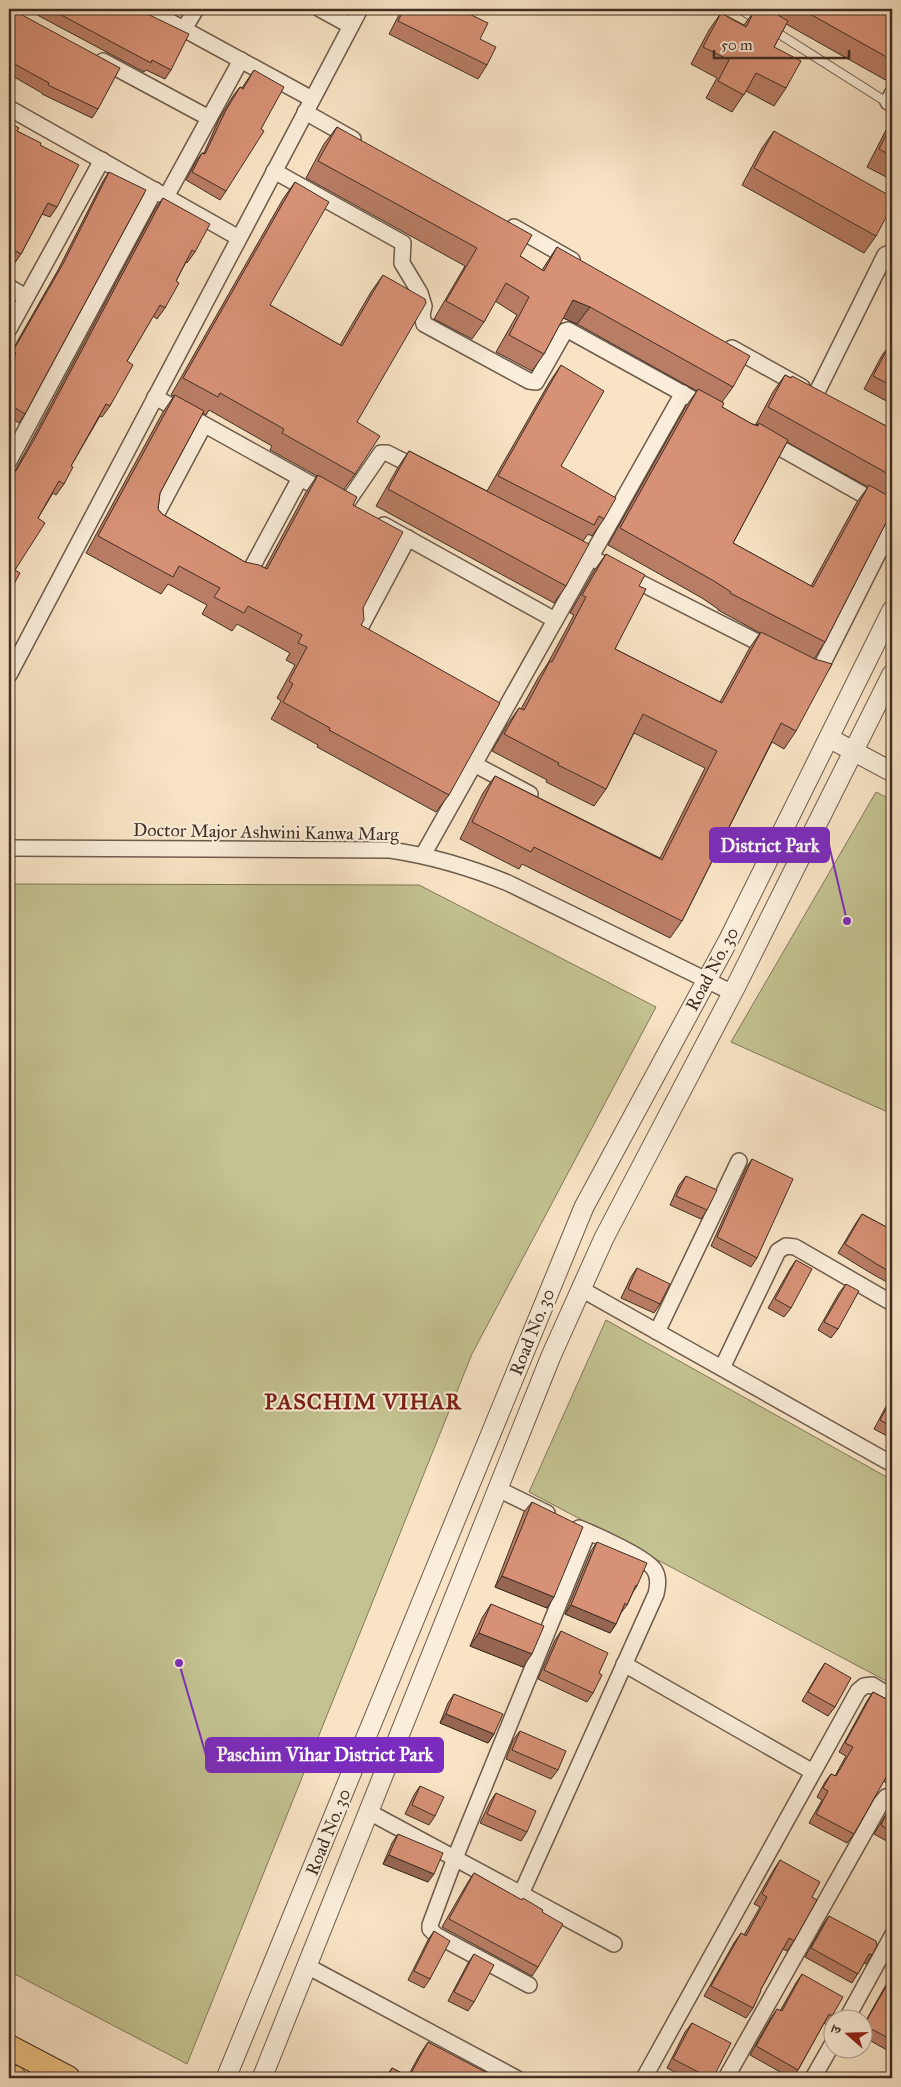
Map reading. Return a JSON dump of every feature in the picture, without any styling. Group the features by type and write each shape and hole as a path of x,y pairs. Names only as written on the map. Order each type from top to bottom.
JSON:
{"main road":[{"path":"9,2047 68,2078"},
{"path":"9,2076 14,2078"}],"street":[{"path":"147,9 241,60 366,146"},
{"path":"184,29 196,9"},
{"path":"320,9 351,26"},
{"path":"9,675 12,659 154,397 360,9"},
{"path":"87,53 209,118"},
{"path":"9,461 160,194 209,118 241,60"},
{"path":"9,108 239,238"},
{"path":"9,328 102,160"},
{"path":"274,172 404,243 402,263 420,293 424,306 422,315 424,324 529,381 536,382 565,331 568,330 724,417"},
{"path":"504,222 582,265"},
{"path":"721,342 820,397 885,255 892,252"},
{"path":"9,287 26,297"},
{"path":"423,855 474,764 496,714 555,620 682,393"},
{"path":"154,397 555,620"},
{"path":"173,534 157,525 155,519 204,425"},
{"path":"750,431 892,511"},
{"path":"346,504 378,456 383,452 431,476"},
{"path":"222,562 243,573 247,573 251,569 300,478"},
{"path":"555,539 811,669 820,668 892,526"},
{"path":"379,649 362,639 359,630 408,538"},
{"name":"Road No. 30","path":"226,2078 239,2052 584,1207 708,980 892,610"},
{"name":"Road No. 30","path":"264,2072 551,1356 581,1289 604,1238 733,993 892,674"},
{"path":"829,738 892,772"},
{"path":"474,764 543,802"},
{"name":"Doctor Major Ashwini Kanwa Marg","path":"9,848 390,850 423,855 469,867 508,883 733,993"},
{"path":"657,1332 739,1161"},
{"path":"722,1368 778,1251 786,1246 795,1247 892,1304"},
{"path":"581,1289 892,1464"},
{"path":"498,1489 641,1559 655,1569 658,1582 656,1594 521,1894"},
{"path":"529,1986 430,1930 430,1925 455,1858 588,1532"},
{"path":"624,1664 814,1772"},
{"path":"644,2078 858,1691 864,1686 872,1685 892,1697"},
{"path":"726,2078 881,1803 886,1797 892,1796"},
{"path":"369,1812 614,1944"},
{"path":"851,2010 892,1936"},
{"path":"307,1966 516,2078"},
{"path":"239,2052 264,2072"},
{"path":"813,2078 824,2059"}],"lane":[{"path":"740,9 891,100"}],"shaded area":[{"path":"876,792 892,800 892,1114 731,1042"},
{"path":"9,884 419,885 656,1007 472,1354 187,2064 9,1971"},
{"path":"606,1320 892,1480 892,1684 529,1492"}],"building":[{"path":"9,9 120,68 98,109 48,85 49,83 9,61"},
{"path":"50,9 137,9 189,34 171,70 152,60 151,63"},
{"path":"404,9 459,9 488,23 480,39 496,47 487,65 398,21"},
{"path":"768,9 788,21 774,47 801,61 786,88 756,73 744,95 718,81 729,60 703,47 721,13 746,27 755,10 764,15"},
{"path":"801,9 892,9 892,60"},
{"path":"254,70 284,87 261,129 264,131 226,191 192,172 202,153 205,154 226,110 240,87 243,89"},
{"path":"9,122 19,128 17,131 79,165 57,207 48,203 21,254 9,247"},
{"path":"892,124 892,156 879,149"},
{"path":"337,127 532,235 520,256 544,271 557,247 750,356 733,387 590,307 573,300 544,354 509,335 529,297 506,283 484,322 446,301 477,248 318,161"},
{"path":"774,131 892,197 892,206 876,236 754,168"},
{"path":"109,172 146,190 25,414 9,404 9,367 16,353 13,351 64,262"},
{"path":"295,182 329,202 270,305 342,346 383,275 425,299 426,303 357,422 380,436 355,474 282,433 284,429 220,393 218,397 183,378"},
{"path":"163,198 210,224 195,252 192,250 176,281 179,283 165,308 160,305 127,361 133,365 110,406 106,404 71,466 73,467 64,484 59,481 38,518 45,523 15,570 20,573 9,593 9,483"},
{"path":"890,344 892,345 892,386 873,376"},
{"path":"561,365 604,391 561,466 616,498 604,519 599,516 594,525 498,476"},
{"path":"785,375 791,378 792,376 892,429 892,476 768,407"},
{"path":"698,389 724,403 722,407 752,424 758,426 759,423 788,440 733,543 813,587 869,485 892,498 892,511 825,642 730,593 714,581 620,528"},
{"path":"175,395 204,411 160,493 158,509 162,514 245,562 267,569 318,475 357,497 353,505 403,532 363,608 364,620 361,625 500,703 449,795 329,730 330,728 283,702 293,684 289,681 307,647 298,643 302,635 248,606 244,613 214,597 220,588 179,566 173,577 98,536"},
{"path":"409,451 589,544 566,586 388,489"},
{"path":"606,554 645,575 639,586 646,589 615,649 722,703 761,632 815,659 832,664 796,731 781,723 682,921 534,847 531,852 472,822 495,776 662,860 717,751 643,714 606,789 558,765 559,763 504,734 519,708 524,710 550,661 552,662 586,597 582,595"},
{"path":"752,1159 793,1179 757,1258 717,1237"},
{"path":"686,1176 717,1190 707,1210 676,1196"},
{"path":"862,1214 892,1230 892,1273 845,1244"},
{"path":"796,1260 812,1269 791,1308 775,1299"},
{"path":"637,1268 670,1284 660,1304 628,1289"},
{"path":"846,1284 859,1291 838,1329 824,1322"},
{"path":"892,1398 892,1427 880,1420"},
{"path":"532,1502 583,1527 554,1597 502,1576"},
{"path":"597,1542 647,1563 637,1586 627,1605 625,1603 616,1624 571,1605"},
{"path":"491,1604 544,1626 532,1654 479,1633"},
{"path":"561,1631 608,1653 599,1673 602,1675 593,1693 544,1670"},
{"path":"825,1663 851,1678 835,1707 808,1692"},
{"path":"873,1692 892,1702 892,1773 889,1772 854,1834 816,1814 828,1791 823,1788 831,1774 836,1776 853,1747 845,1743"},
{"path":"454,1694 503,1714 494,1734 446,1714"},
{"path":"520,1731 566,1751 558,1770 512,1750"},
{"path":"420,1786 444,1797 435,1816 412,1805"},
{"path":"496,1793 536,1811 527,1832 487,1814"},
{"path":"887,1813 892,1816 892,1832 881,1825"},
{"path":"398,1834 443,1853 434,1874 389,1855"},
{"path":"780,1860 820,1882 812,1897 817,1900 794,1941 789,1938 760,1991 753,2008 711,1986 741,1933 746,1936 767,1897 762,1894"},
{"path":"474,1873 522,1900 523,1898 563,1924 538,1967 449,1919"},
{"path":"829,1916 876,1941 877,1946 872,1955 869,1954 858,1974 811,1948"},
{"path":"434,1931 450,1941 430,1979 414,1971"},
{"path":"474,1954 494,1965 474,2002 454,1992"},
{"path":"802,1974 843,1997 835,2010 824,2010 824,2023 798,2070 756,2046 777,2009 782,2011"},
{"path":"892,1976 892,2040 874,2030 873,2010"},
{"path":"692,2023 731,2043 713,2078 673,2059"},
{"path":"428,2042 489,2074 486,2078 387,2078 392,2068 409,2077"}],"place":[{"name":"District Park","path":"847,921"},
{"name":"Paschim Vihar District Park","path":"179,1663"}],"district":[{"name":"PASCHIM VIHAR","path":"363,1401"}]}
